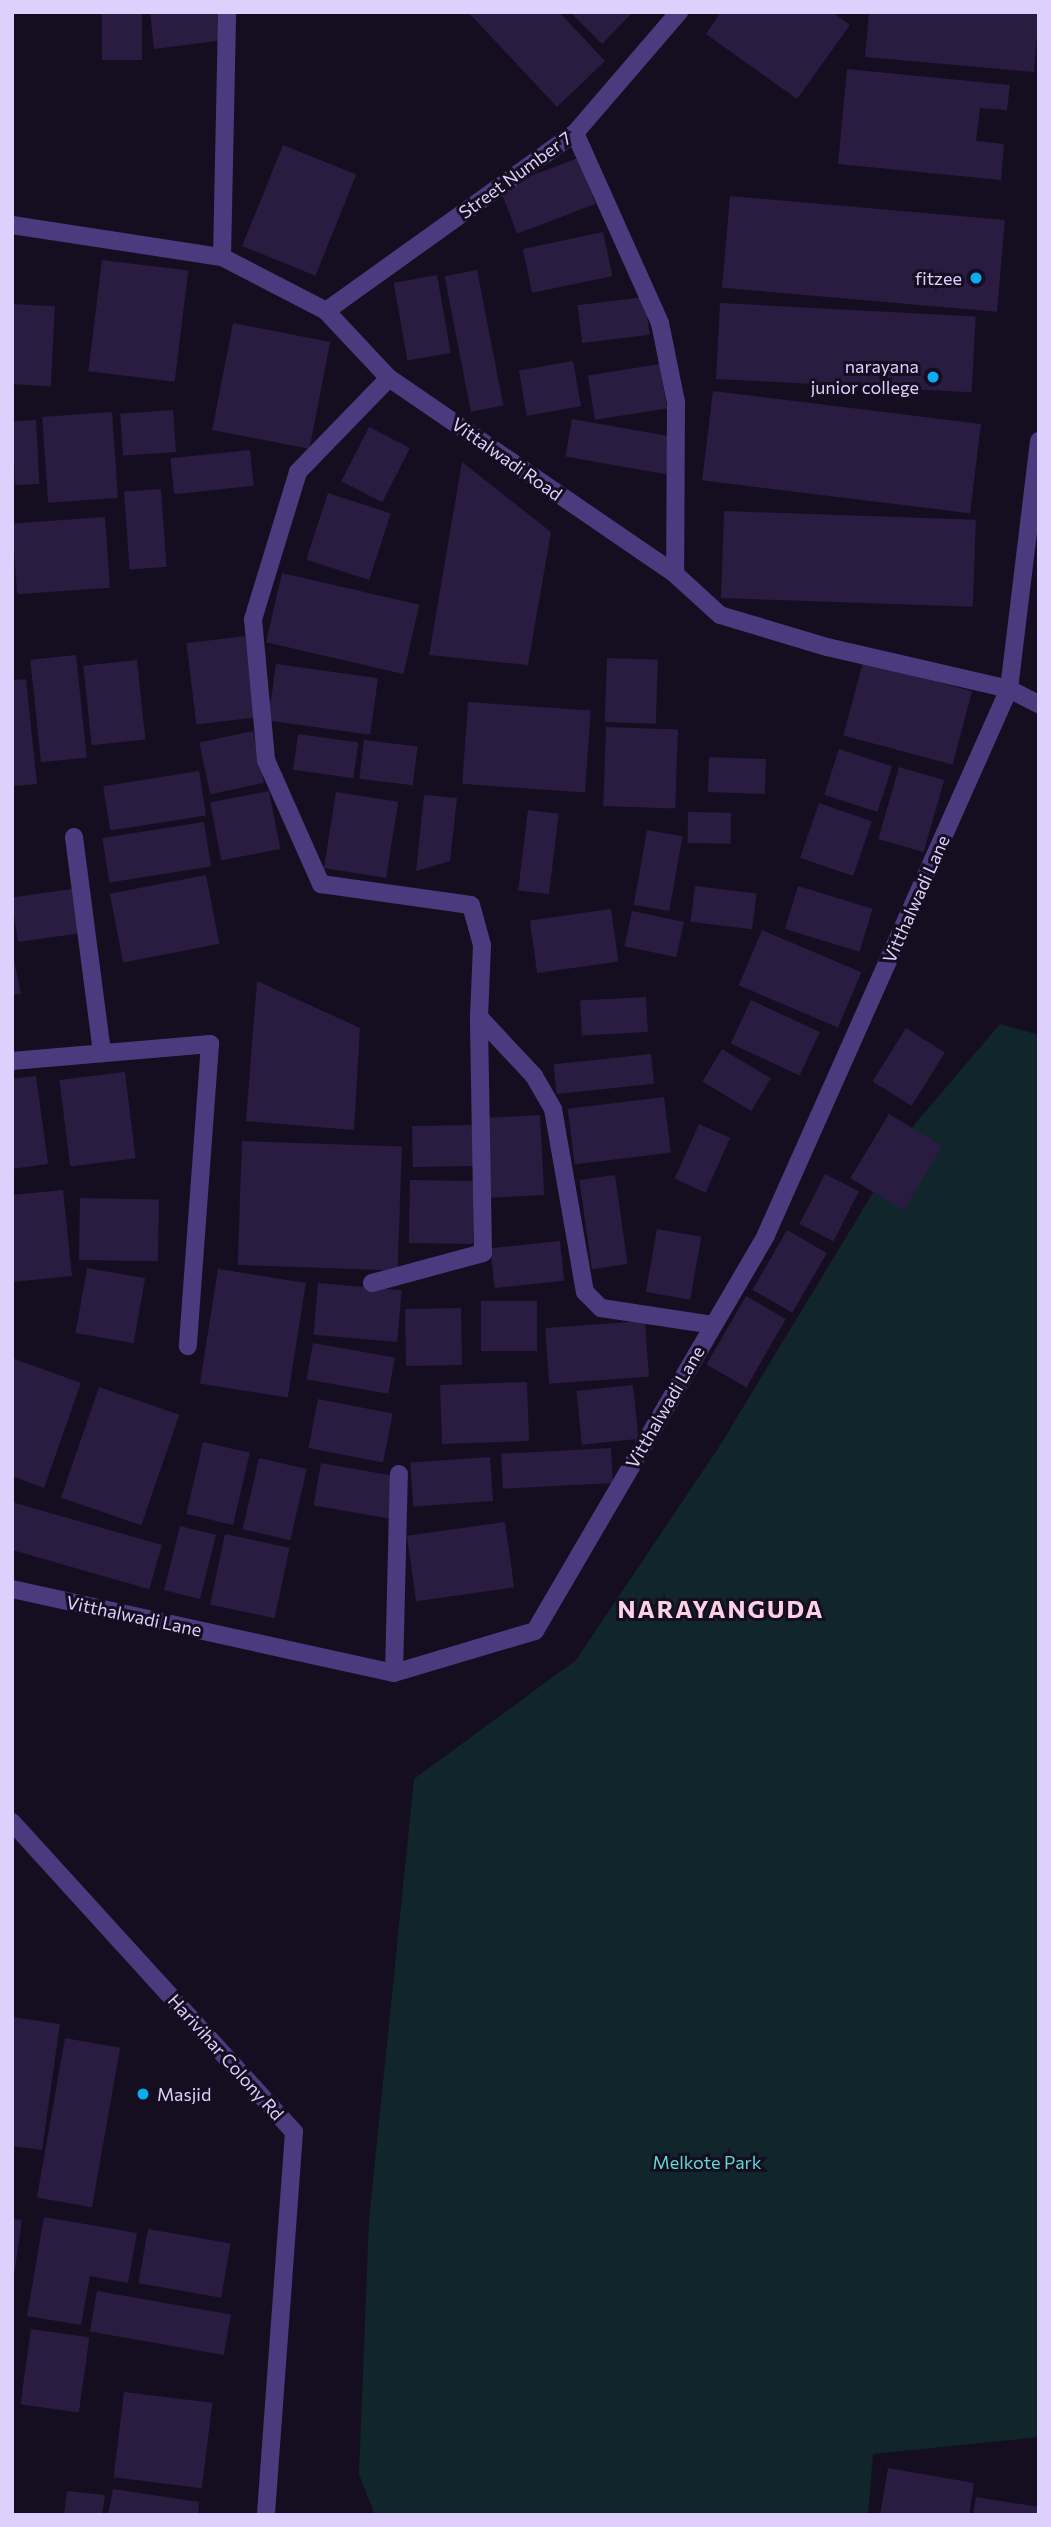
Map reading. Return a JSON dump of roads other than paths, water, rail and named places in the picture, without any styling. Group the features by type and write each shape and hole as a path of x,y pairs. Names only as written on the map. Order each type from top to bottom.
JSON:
{"street":[{"path":"222,257 227,12"},
{"name":"Street Number 7","path":"326,312 575,133 679,12"},
{"path":"575,133 660,323 676,402 675,575"},
{"name":"Vittalwadi Road","path":"12,225 222,257 326,312 389,378 675,575 720,615 827,647 1009,690 1039,704"},
{"path":"372,1283 483,1253 479,1017 482,945 471,905 321,884 266,760 253,619 298,472 389,378"},
{"name":"Vitthalwadi Lane","path":"12,1589 394,1673 535,1631 766,1235 1009,690 1039,441"},
{"path":"74,837 102,1054"},
{"path":"479,1017 534,1076 553,1109 585,1292 601,1308 713,1325"},
{"path":"12,1061 210,1044 188,1346"},
{"path":"394,1673 399,1474"},
{"name":"Harivihar Colony Rd","path":"12,1822 294,2132 266,2515"}],"place":[{"name":"fitzee","path":"976,278"},
{"name":"narayana junior college","path":"933,377"},
{"name":"Masjid","path":"143,2094"}],"district":[{"name":"NARAYANGUDA","path":"721,1609"}],"park label":[{"name":"Melkote Park","path":"707,2162"}]}
